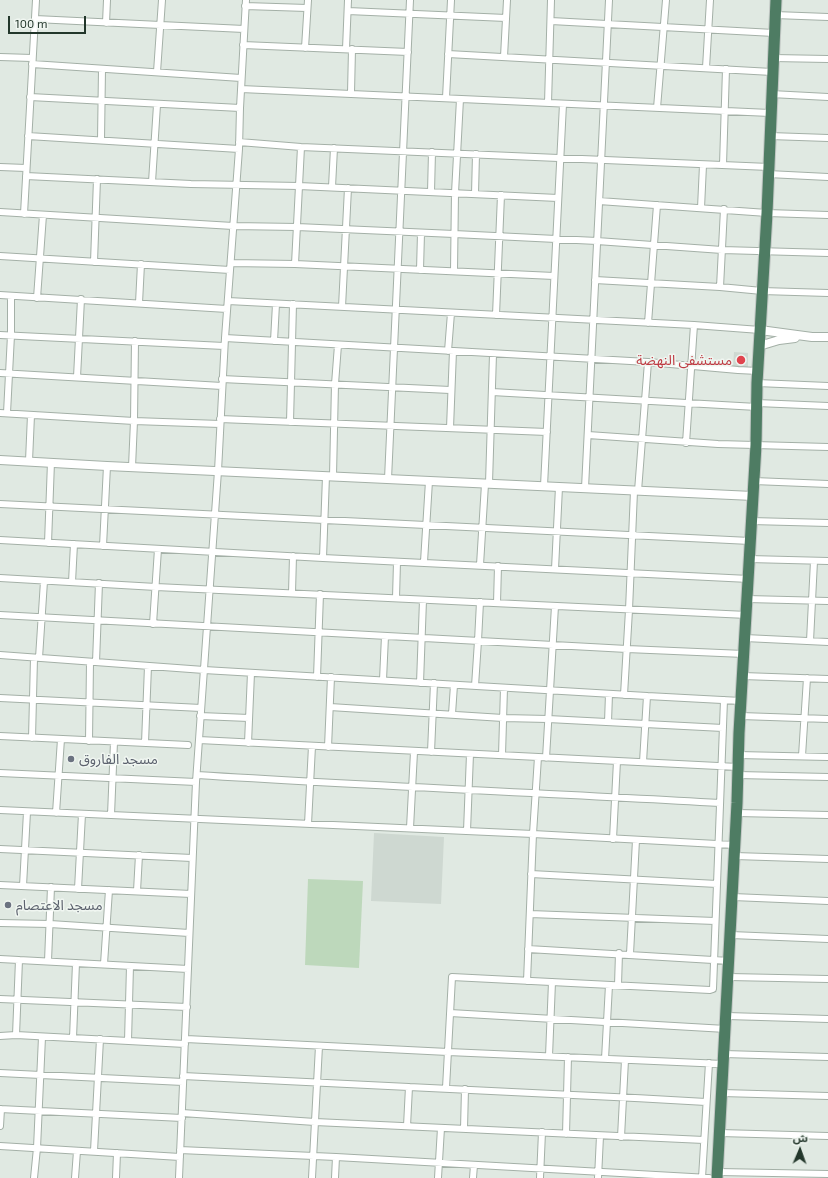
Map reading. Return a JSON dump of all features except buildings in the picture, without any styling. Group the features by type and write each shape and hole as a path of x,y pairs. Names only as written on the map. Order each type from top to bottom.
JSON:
{"highway":[{"path":"715,1176 720,1133 730,960 737,813 738,755 756,446 757,383 767,213 770,113 776,0"}],"street":[{"path":"24,214 36,0"},
{"path":"106,22 107,0"},
{"path":"157,72 162,0"},
{"path":"305,48 308,0"},
{"path":"348,0 351,93"},
{"path":"388,479 410,0"},
{"path":"446,98 451,0"},
{"path":"504,57 507,0"},
{"path":"548,103 548,60 551,0"},
{"path":"585,488 608,0"},
{"path":"657,108 666,0"},
{"path":"706,68 710,0"},
{"path":"179,1178 196,782 218,471 224,346 239,149 241,78 246,3 308,8"},
{"path":"348,11 506,18"},
{"path":"775,15 828,17"},
{"path":"35,19 244,29"},
{"path":"551,21 774,33"},
{"path":"243,45 408,52"},
{"path":"448,54 772,72"},
{"path":"0,57 102,69 241,78"},
{"path":"773,58 828,59"},
{"path":"101,140 102,69"},
{"path":"723,166 726,69"},
{"path":"241,88 770,113"},
{"path":"771,94 828,97"},
{"path":"30,97 240,108"},
{"path":"454,272 455,193 460,99"},
{"path":"152,182 157,104"},
{"path":"544,486 563,104"},
{"path":"28,136 239,149"},
{"path":"770,136 828,138"},
{"path":"239,142 458,154 703,164 828,177"},
{"path":"295,264 301,146"},
{"path":"332,187 334,148"},
{"path":"431,192 432,152"},
{"path":"475,194 476,154"},
{"path":"701,208 703,164"},
{"path":"0,167 26,168"},
{"path":"26,176 236,186 332,187 558,198"},
{"path":"94,262 97,180"},
{"path":"342,307 348,188"},
{"path":"496,315 501,196"},
{"path":"599,201 767,213 828,215"},
{"path":"648,323 657,205"},
{"path":"720,287 724,209"},
{"path":"0,212 233,226 346,229 597,241 722,250 828,253"},
{"path":"37,298 43,215"},
{"path":"420,270 421,233"},
{"path":"0,256 230,270"},
{"path":"231,263 295,264 554,276"},
{"path":"139,303 141,264"},
{"path":"595,280 720,287 762,291 828,293"},
{"path":"0,295 227,309"},
{"path":"8,413 12,335 11,296"},
{"path":"77,377 81,299"},
{"path":"228,301 694,325 760,330 812,337"},
{"path":"274,341 276,304"},
{"path":"290,422 294,304"},
{"path":"450,313 450,428"},
{"path":"686,442 694,325"},
{"path":"0,334 224,346"},
{"path":"759,346 779,340 828,337"},
{"path":"225,338 394,349 648,362 758,371"},
{"path":"132,467 135,341"},
{"path":"323,558 334,424 338,345"},
{"path":"480,565 491,429 493,354"},
{"path":"624,695 632,536 648,362"},
{"path":"0,373 222,386"},
{"path":"222,379 450,390"},
{"path":"757,383 828,386"},
{"path":"492,392 757,405 828,406"},
{"path":"0,413 134,421 290,422 546,432"},
{"path":"29,461 31,415"},
{"path":"588,436 756,446 828,447"},
{"path":"0,460 753,496"},
{"path":"48,543 51,462"},
{"path":"103,546 107,466"},
{"path":"424,562 429,481"},
{"path":"754,481 828,484"},
{"path":"556,569 559,487"},
{"path":"0,504 750,541"},
{"path":"751,521 828,523"},
{"path":"0,540 397,562 424,562 749,579"},
{"path":"72,582 74,544"},
{"path":"153,624 158,548"},
{"path":"292,593 293,556"},
{"path":"750,559 828,561"},
{"path":"810,641 814,561"},
{"path":"396,598 397,562"},
{"path":"497,603 498,566"},
{"path":"0,578 156,587 747,615"},
{"path":"32,738 32,699 44,581"},
{"path":"89,741 89,702 99,621 99,583"},
{"path":"317,677 320,594"},
{"path":"747,599 828,602"},
{"path":"420,683 423,600"},
{"path":"475,686 480,602"},
{"path":"546,758 555,606"},
{"path":"0,615 744,654"},
{"path":"383,680 385,636"},
{"path":"746,638 828,642"},
{"path":"0,656 434,684 741,700"},
{"path":"145,743 148,666"},
{"path":"248,742 251,673"},
{"path":"743,676 828,679"},
{"path":"328,747 331,677"},
{"path":"802,756 807,678"},
{"path":"431,752 431,713 434,684"},
{"path":"452,714 454,685"},
{"path":"502,755 504,688"},
{"path":"608,722 609,694"},
{"path":"643,762 647,696"},
{"path":"0,698 201,708"},
{"path":"446,1088 452,977 712,990 724,700"},
{"path":"330,707 503,718 723,728"},
{"path":"200,716 249,718"},
{"path":"741,716 828,719"},
{"path":"0,736 188,745"},
{"path":"56,812 60,739"},
{"path":"199,740 414,752 722,766 738,771 828,777"},
{"path":"111,815 114,742"},
{"path":"308,824 312,746"},
{"path":"410,828 414,752"},
{"path":"467,830 470,754"},
{"path":"738,755 828,757"},
{"path":"527,981 531,874 538,757"},
{"path":"613,839 617,761"},
{"path":"0,773 196,782"},
{"path":"197,775 412,788 720,803"},
{"path":"0,810 467,830 718,844 735,851 828,859"},
{"path":"23,886 27,812"},
{"path":"737,813 828,815"},
{"path":"78,889 82,814"},
{"path":"630,954 636,840"},
{"path":"0,849 192,858"},
{"path":"137,891 139,855"},
{"path":"531,874 717,884"},
{"path":"0,885 191,894"},
{"path":"48,961 51,887"},
{"path":"104,964 109,890"},
{"path":"733,897 828,900"},
{"path":"530,914 715,921"},
{"path":"0,923 50,924 189,933"},
{"path":"731,935 828,939"},
{"path":"528,949 730,960"},
{"path":"618,985 619,953"},
{"path":"0,959 188,969"},
{"path":"16,1035 19,960"},
{"path":"73,1038 76,963"},
{"path":"128,1041 130,966"},
{"path":"729,977 828,979"},
{"path":"549,1056 552,982"},
{"path":"605,1059 609,985"},
{"path":"0,999 187,1007"},
{"path":"450,1013 726,1029"},
{"path":"727,1016 828,1019"},
{"path":"0,1036 16,1035 100,1040 186,1041 319,1046 709,1064 724,1059 828,1057"},
{"path":"34,1178 37,1148 42,1037"},
{"path":"94,1151 100,1040"},
{"path":"312,1178 319,1046"},
{"path":"566,1134 568,1058"},
{"path":"621,1137 625,1060"},
{"path":"702,1178 709,1064"},
{"path":"0,1073 98,1078 183,1079 446,1088 706,1102"},
{"path":"407,1126 409,1087"},
{"path":"464,1128 465,1089"},
{"path":"722,1093 828,1096"},
{"path":"0,1126 1,1109 464,1128 704,1140"},
{"path":"438,1178 441,1128"},
{"path":"540,1178 542,1132"},
{"path":"720,1133 828,1136"},
{"path":"598,1175 600,1136"},
{"path":"0,1146 117,1153 336,1157 541,1169 598,1175 702,1178 715,1176 828,1174"},
{"path":"75,1178 77,1150"},
{"path":"116,1178 117,1153"},
{"path":"335,1178 336,1157"},
{"path":"473,1178 474,1165"}],"shaded area":[{"name":"مستشفى النهضة","path":"734,352 748,353 748,368 733,368"},
{"path":"374,833 444,837 441,904 371,901"}],"green space":[{"path":"308,879 363,881 359,968 305,965"}],"place":[{"name":"مستشفى النهضة","path":"741,360"},
{"name":"مسجد الفاروق","path":"71,759"},
{"name":"مسجد الاعتصام","path":"8,905"}]}
